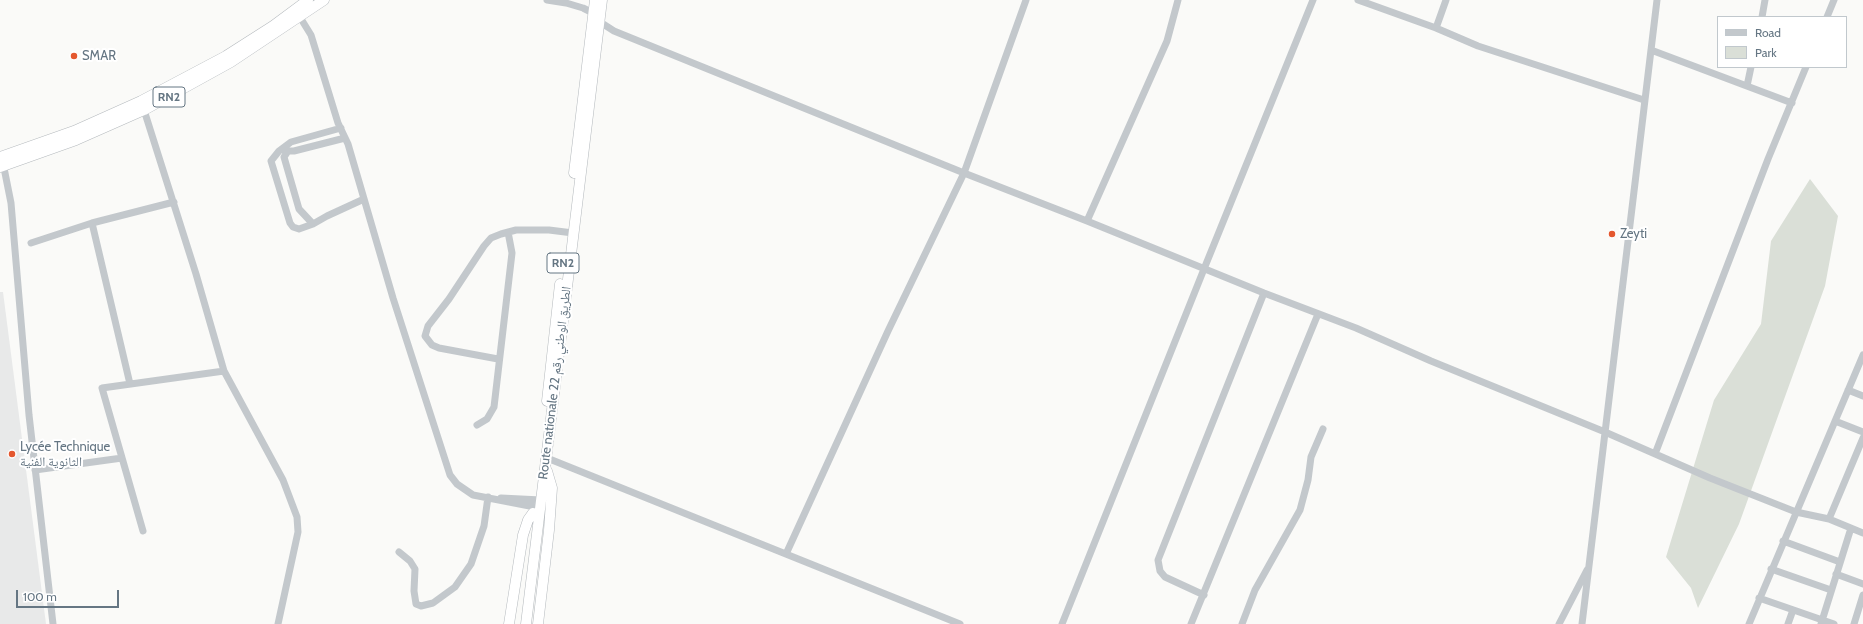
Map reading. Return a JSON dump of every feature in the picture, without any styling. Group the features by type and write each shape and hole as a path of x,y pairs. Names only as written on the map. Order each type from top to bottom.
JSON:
{"highway":[{"name":"RN2","path":"2,162 76,140 144,110 231,62 297,13 308,0"},
{"name":"RN2","path":"2,162 141,101 226,56 297,13 324,0"},
{"name":"Route nationale 22 الطريق الوطني رقم","path":"526,624 537,505 546,462 595,0"},
{"name":"Route nationale 22 الطريق الوطني رقم","path":"520,624 537,505 570,233 602,0"},
{"path":"538,624 549,530 552,488 546,462"},
{"path":"509,624 522,535 528,520 537,505"}],"street":[{"path":"547,0 576,5 593,13 600,22 614,31 964,173 1264,293 1356,328 1431,362 1605,432 1654,454 1796,512 1829,519 1863,533"},
{"path":"786,554 888,330 964,173 1026,0"},
{"path":"1087,221 1167,41 1178,0"},
{"path":"1062,624 1313,0"},
{"path":"1358,0 1436,28 1478,46 1644,100"},
{"path":"1436,28 1446,0"},
{"path":"1582,624 1657,0"},
{"path":"1762,16 1765,0"},
{"path":"1827,16 1834,0"},
{"path":"297,13 311,35 345,138 450,476 466,491 473,495 537,505"},
{"path":"1651,50 1792,102"},
{"path":"1747,86 1751,68"},
{"path":"1654,454 1806,68"},
{"path":"144,110 174,202 224,371 283,480 297,517 298,532 278,624"},
{"path":"341,128 291,142 279,151 271,161 290,223 293,228 299,229 313,224 364,199"},
{"path":"279,151 294,151 345,138"},
{"path":"288,151 284,157 299,210 313,224"},
{"path":"2,162 12,210 35,470 53,624"},
{"path":"30,243 92,223 174,202"},
{"path":"92,223 130,384"},
{"path":"498,359 439,348 432,345 425,336 428,326 460,284 484,246 491,238 516,230 570,233"},
{"path":"477,425 487,419 494,407 498,359 512,254 508,232"},
{"path":"1204,595 1165,578 1160,571 1158,560 1264,293"},
{"path":"1191,624 1318,314"},
{"path":"1749,624 1771,569 1863,355"},
{"path":"143,531 102,388 224,371"},
{"path":"1848,390 1863,396"},
{"path":"1835,421 1863,432"},
{"path":"1242,624 1255,590 1300,510 1308,480 1311,458 1323,429"},
{"path":"1829,519 1863,438"},
{"path":"35,470 122,458"},
{"path":"546,462 786,554 960,624"},
{"path":"399,552 410,561 415,569 414,591 416,604 421,606 433,603 455,587 470,564 484,526 490,498"},
{"path":"1821,622 1851,528"},
{"path":"1783,541 1840,562"},
{"path":"1559,624 1589,566"},
{"path":"1771,569 1832,590"},
{"path":"1836,574 1863,584"},
{"path":"1854,624 1863,595"},
{"path":"1759,598 1821,622 1833,624"},
{"path":"1788,624 1793,610"}],"shaded area":[{"name":"Lycée Technique الثانوية الفنية","path":"0,292 3,292 46,624 0,624"}],"green space":[{"path":"1810,179 1838,216 1825,286 1739,524 1698,608 1691,588 1666,557 1714,400 1761,324 1771,241"}],"place":[{"name":"SMAR","path":"74,56"},
{"name":"Zeyti","path":"1612,234"},
{"name":"Lycée Technique الثانوية الفنية","path":"12,454"}]}
